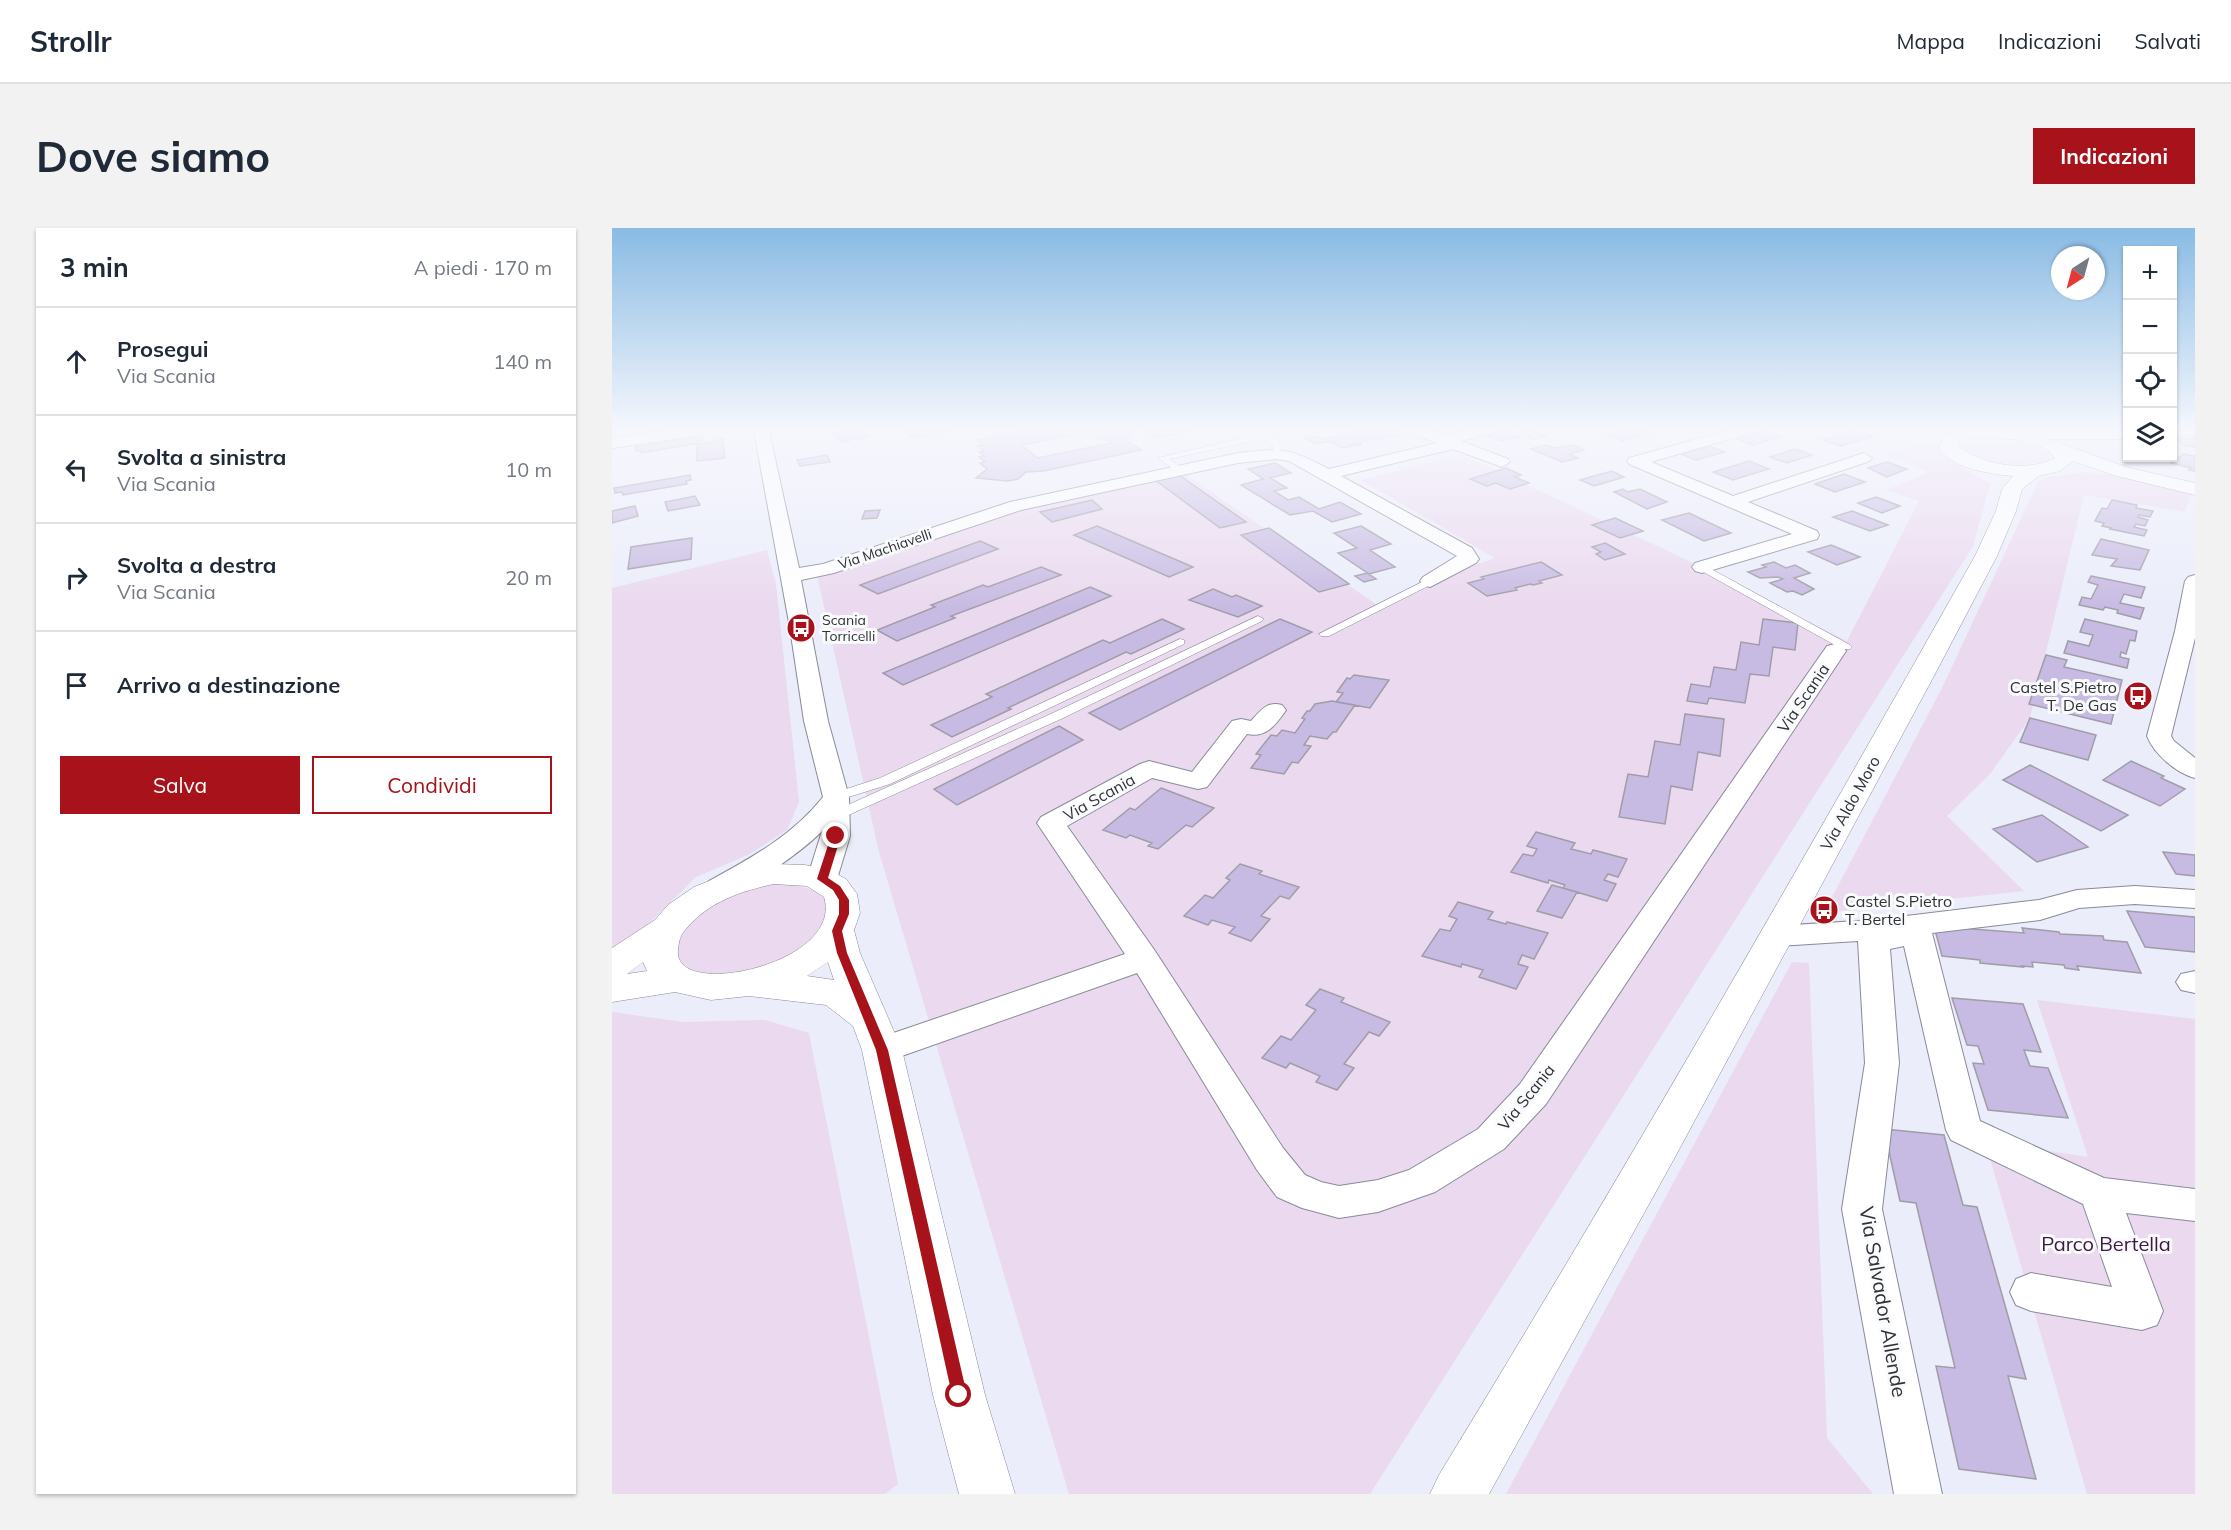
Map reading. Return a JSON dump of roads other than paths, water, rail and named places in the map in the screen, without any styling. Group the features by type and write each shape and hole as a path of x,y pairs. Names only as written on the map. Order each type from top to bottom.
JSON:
{"main road":[{"path":"2008,490 2010,494"},
{"name":"Via Aldo Moro","path":"1458,1494 1784,923 1986,556 2006,511 2012,490"},
{"path":"612,966 667,928 688,907 716,890 744,879 774,874 800,874 822,879 836,888 844,900 844,914 837,931 821,949 797,965 767,978 736,986"},
{"path":"667,928 659,943 658,957 664,970 677,979 693,985 713,987 794,987 836,993 877,1035"},
{"path":"837,931 842,953 877,1035 959,1395 987,1494"},
{"path":"612,989 677,979"}],"street":[{"path":"773,490 836,836 822,879"},
{"name":"Via Machiavelli","path":"790,576 827,569 1016,506 1088,490"},
{"name":"Via Machiavelli","path":"1355,490 1465,552 1469,559 1430,581"},
{"path":"1702,567 1810,535 1704,490"},
{"path":"1732,502 1768,490"},
{"path":"2195,581 2190,636 2159,736 2169,751 2195,770"},
{"name":"Via Scania","path":"1274,710 1257,729 1241,726 1198,781 1149,769 1051,823 1144,959 1270,1159 1291,1186 1316,1197 1339,1202 1378,1196 1422,1181 1491,1139 1533,1094 1840,649"},
{"path":"716,890 780,854 830,812"},
{"path":"1864,937 2040,910 2077,899 2135,895 2195,899"},
{"path":"1784,923 1864,937 1917,934 1964,1130 2098,1194 2195,1205"},
{"name":"Via Salvador Allende","path":"1864,937 1882,1063 1862,1209 1918,1494"},
{"path":"877,1035 1144,959"},
{"path":"2031,1292 2142,1311 2098,1194"}],"lane":[{"path":"1702,567 1840,649"},
{"path":"1325,634 1430,581"},
{"path":"830,812 1056,716 1258,619"},
{"path":"830,812 885,781 1180,642"}],"place":[{"name":"Scania Torricelli","path":"801,628"},
{"name":"Castel S.Pietro T. De Gas","path":"2138,696"},
{"name":"Castel S.Pietro T. Bertel","path":"1824,910"}],"park label":[{"name":"Parco Bertella","path":"2106,1244"}]}
